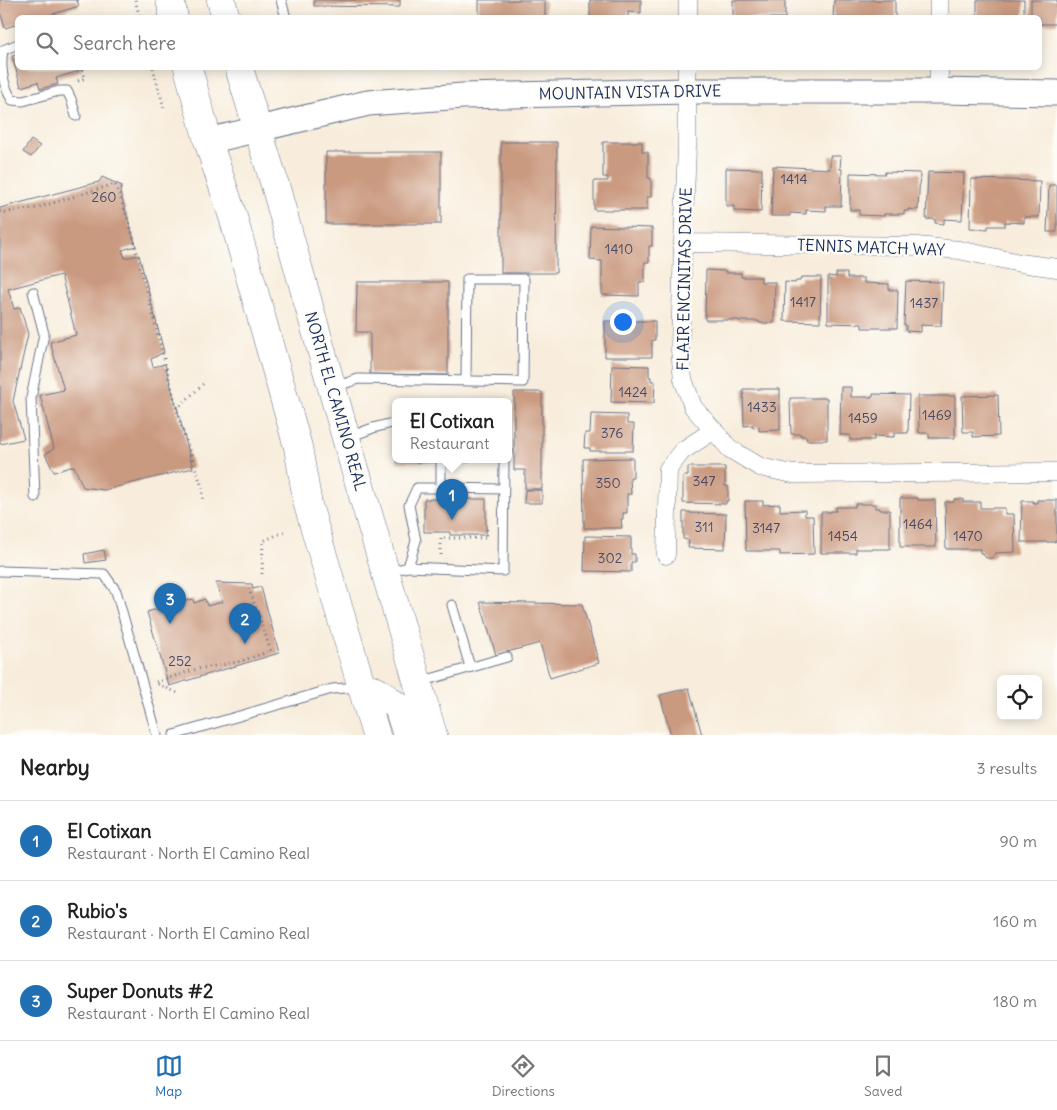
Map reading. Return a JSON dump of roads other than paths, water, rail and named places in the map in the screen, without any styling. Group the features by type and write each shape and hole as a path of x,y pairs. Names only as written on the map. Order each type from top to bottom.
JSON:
{"main road":[{"path":"170,0 173,15"},
{"path":"221,0 225,15"},
{"path":"189,70 208,141 229,202 298,447 308,505 376,735"},
{"name":"NORTH EL CAMINO REAL","path":"240,70 346,438 397,570 417,682 433,735"},
{"name":"MOUNTAIN VISTA DRIVE","path":"208,141 368,103 687,79 939,79 1057,93"},
{"path":"362,687 382,694 398,707 407,735"}],"street":[{"path":"688,0 688,15"},
{"path":"939,0 939,15"},
{"name":"FLAIR ENCINITAS DRIVE","path":"687,79 687,146 680,350 683,379 693,407 730,448 760,467 793,474 1057,472"},
{"name":"TENNIS MATCH WAY","path":"683,243 917,246 959,250 1020,263 1057,268"},
{"path":"666,555 668,469 682,451 714,430"}],"lane":[{"path":"281,0 285,15"},
{"path":"15,45 3,50 2,61 2,71 12,100 23,100 59,91 67,91 76,116"},
{"path":"333,388 358,379 466,381 523,382 524,280 467,279 466,381"},
{"path":"33,292 44,334 31,398 35,497"},
{"path":"346,438 392,423"},
{"path":"441,463 441,488"},
{"path":"397,570 440,568 503,571 504,463"},
{"path":"397,570 416,541 409,505 417,488 504,490"},
{"path":"0,571 104,574 116,591 157,735"},
{"path":"452,605 470,667"},
{"path":"417,682 507,657"},
{"path":"174,735 332,689 362,687"}],"place":[{"name":"El Cotixan","path":"452,520"},
{"name":"Super Donuts #2","path":"170,624"},
{"name":"Rubio's","path":"245,644"}]}
